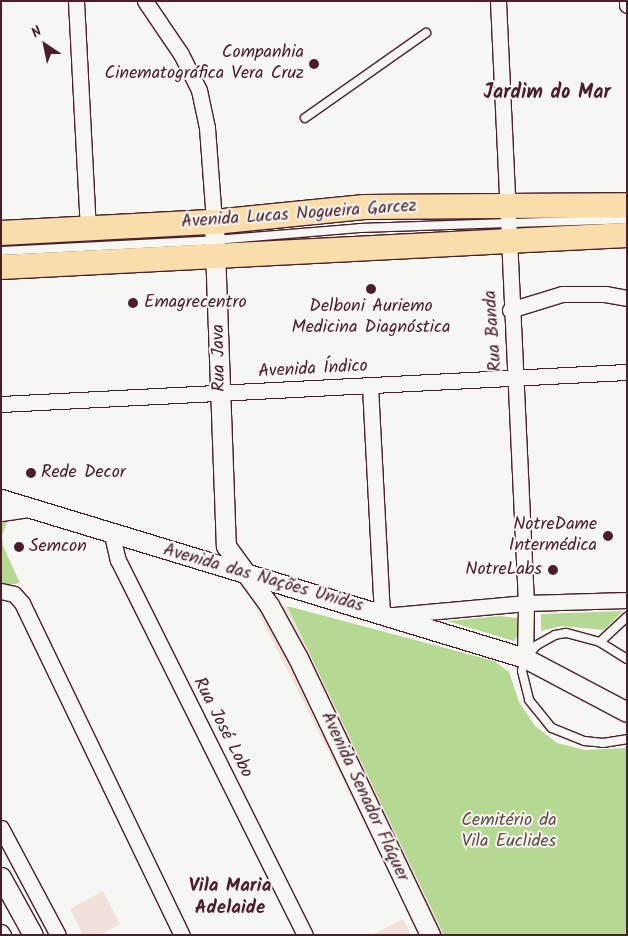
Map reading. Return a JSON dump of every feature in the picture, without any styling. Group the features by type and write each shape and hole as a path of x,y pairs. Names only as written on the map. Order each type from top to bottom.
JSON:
{"main road":[{"name":"Avenida Lucas Nogueira Garcez","path":"1,233 88,229 215,240 250,219 339,204 627,234"},
{"name":"Avenida Lucas Nogueira Garcez","path":"1,267 66,268 215,240 508,223 627,205"}],"street":[{"path":"76,1 88,229"},
{"name":"Rua Java","path":"144,1 181,54 199,90 208,128 215,240 226,546 269,605 298,658"},
{"name":"Rua Banda","path":"498,1 510,310 516,378 526,603 524,658"},
{"path":"510,310 562,294 598,293 627,298"},
{"name":"Avenida Índico","path":"1,404 627,372"},
{"path":"370,386 386,615 526,603 627,600"},
{"name":"Avenida das Nações Unidas","path":"1,499 112,535 386,615 524,658 627,712"},
{"path":"1,513 32,509"},
{"name":"Rua José Lobo","path":"112,535 118,560 305,935"},
{"path":"1,591 14,594 22,603 182,935"},
{"name":"Avenida Senador Fláquer","path":"298,658 430,935"},
{"path":"1,828 58,935"},
{"path":"1,878 33,935"}],"lane":[{"path":"305,118 426,33"},
{"path":"250,219 282,204"},
{"path":"508,223 627,219"},
{"path":"1,251 215,240"},
{"path":"600,642 627,617"},
{"path":"627,659 600,642 576,635 555,635 537,645 524,658 523,680 529,700 552,728 585,741 603,743 627,739"}],"shaded area":[{"path":"287,606 444,935 421,935 257,610"},
{"path":"103,891 120,924 100,935 83,935 70,909"},
{"path":"403,919 411,935 371,935"}],"green space":[{"path":"1,517 8,519 2,536 3,546 20,583 1,586"},
{"name":"Cemitério da Vila Euclides","path":"287,606 494,661 509,672 519,702 535,726 557,743 585,750 627,748 627,935 444,935"},
{"path":"623,611 604,630 561,626 541,631 541,614"},
{"path":"501,616 517,618 519,633 514,641 447,621"}],"place":[{"name":"Companhia Cinematográfica Vera Cruz","path":"314,64"},
{"name":"Delboni Auriemo Medicina Diagnóstica","path":"371,289"},
{"name":"Emagrecentro","path":"133,303"},
{"name":"Rede Decor","path":"31,473"},
{"name":"NotreDame Intermédica","path":"608,536"},
{"name":"Semcon","path":"19,547"},
{"name":"NotreLabs","path":"553,570"}],"district":[{"name":"Jardim do Mar","path":"547,93"},
{"name":"Vila Maria Adelaide","path":"230,898"}]}
